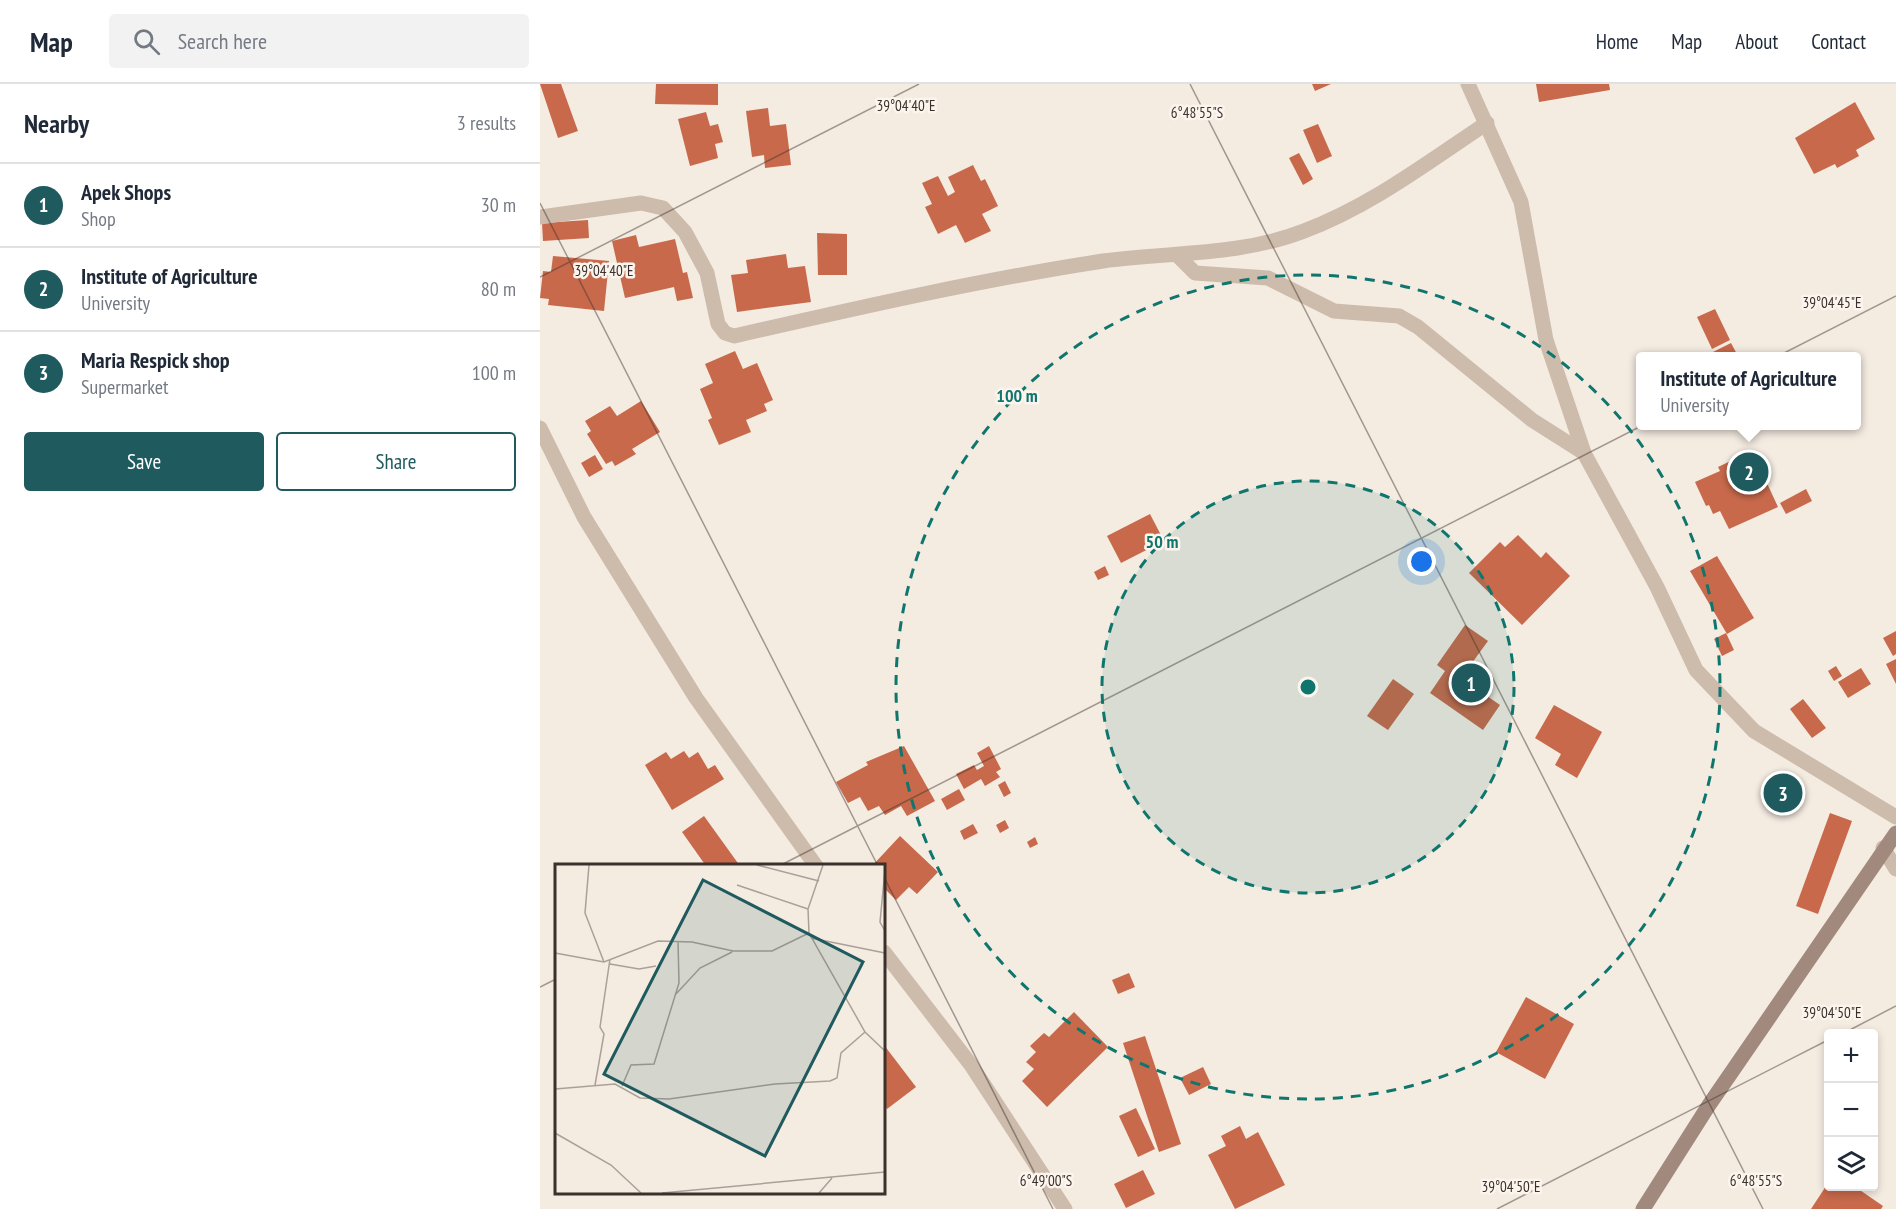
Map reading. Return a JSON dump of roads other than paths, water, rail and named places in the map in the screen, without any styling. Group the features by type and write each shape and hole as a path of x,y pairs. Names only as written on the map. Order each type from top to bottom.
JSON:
{"street":[{"path":"1468,84 1521,202 1546,340 1584,453 1657,587 1696,670 1754,731 1896,818"},
{"path":"540,217 641,203 663,208 685,232 707,273 718,324 726,333 734,336 971,283 1106,261 1260,246 1303,232 1360,207 1487,123"},
{"path":"1177,255 1196,273 1268,278 1334,311 1400,316 1418,327 1532,420 1584,453"},
{"path":"540,428 584,517 696,698 815,864"},
{"path":"1643,1209 1709,1105 1883,848 1896,833"},
{"path":"1883,848 1896,869"},
{"path":"885,953 971,1065 1065,1209"}],"place":[{"name":"Institute of Agriculture","path":"1749,472"},
{"name":"Apek Shops","path":"1471,683"},
{"name":"Maria Respick shop","path":"1783,793"}]}
